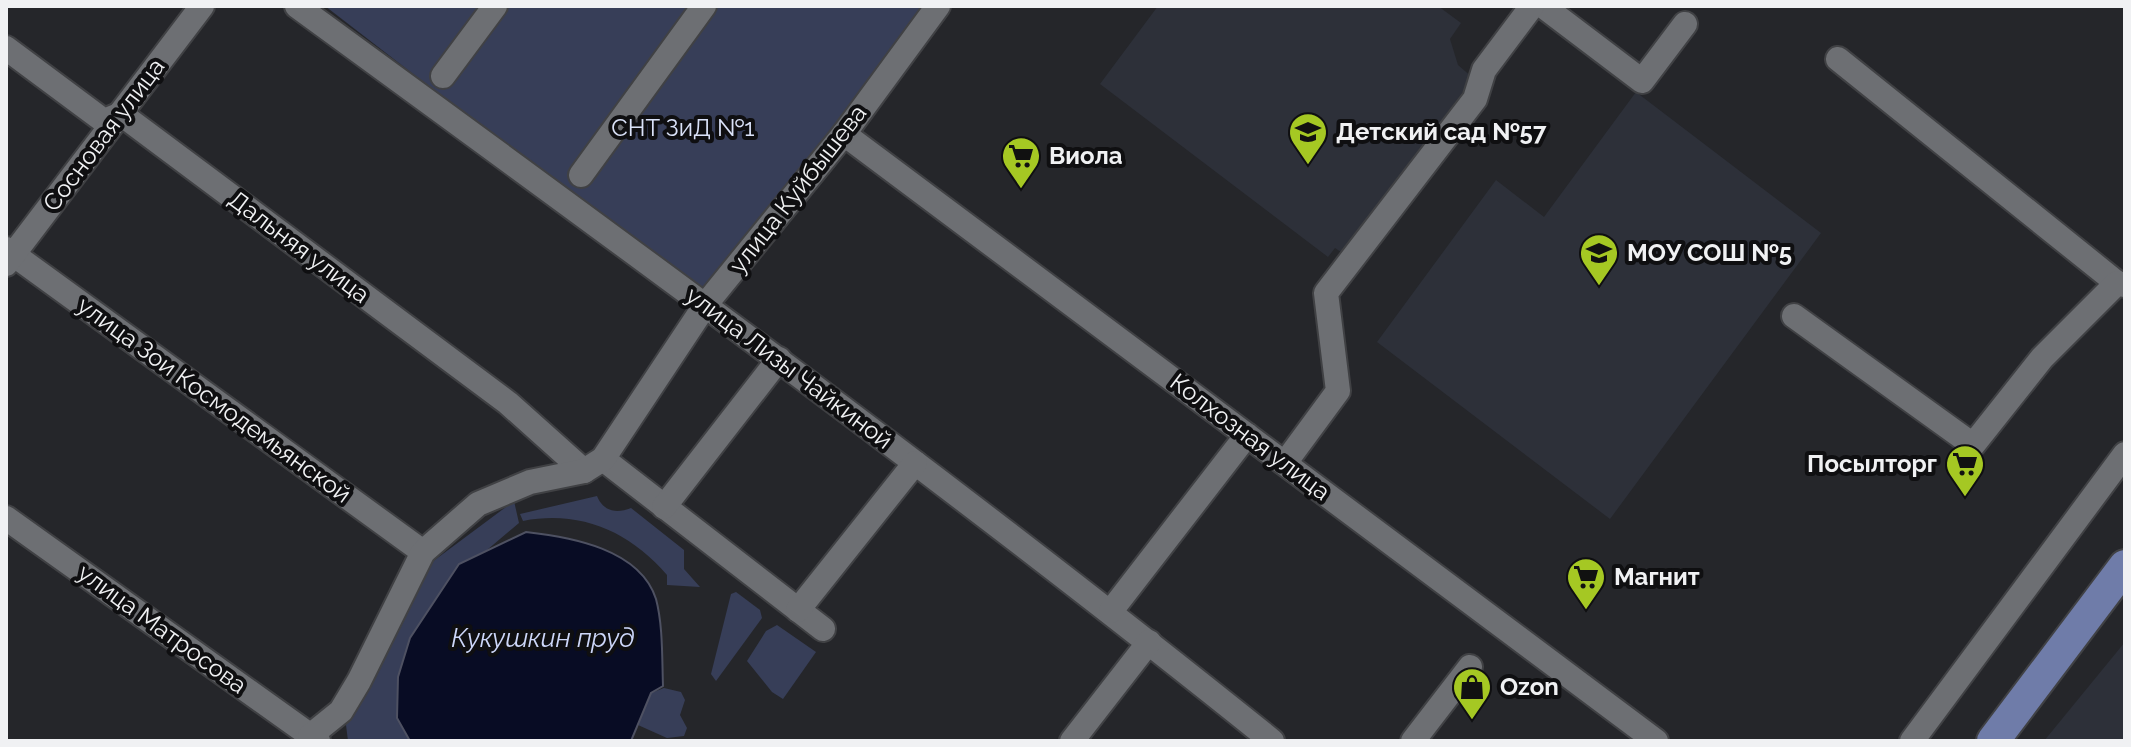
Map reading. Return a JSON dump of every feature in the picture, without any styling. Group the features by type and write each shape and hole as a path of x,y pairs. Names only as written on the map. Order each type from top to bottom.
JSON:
{"main road":[{"path":"1993,741 2125,566"}],"street":[{"name":"Сосновая улица","path":"8,256 202,6"},
{"name":"улица Лизы Чайкиной","path":"297,6 779,359 1111,611 1272,741"},
{"path":"443,76 495,6"},
{"path":"581,175 704,6"},
{"name":"улица Куйбышева","path":"594,465 706,304 844,134 938,6"},
{"path":"1285,463 1338,391 1326,293 1475,99 1484,70 1532,6"},
{"path":"1543,6 1642,81 1685,24"},
{"name":"Дальняя улица","path":"6,48 104,121 121,114 508,403 594,465 664,507 823,629"},
{"path":"1794,316 1973,445 2042,358 2121,284 1838,59"},
{"name":"Колхозная улица","path":"844,134 1656,741"},
{"name":"улица Зои Космодемьянской","path":"8,256 423,552"},
{"path":"664,507 779,359"},
{"path":"1111,611 1247,435"},
{"path":"1912,741 2125,454"},
{"path":"798,610 915,463"},
{"path":"314,738 341,711 423,552 478,504 530,482 594,465"},
{"name":"улица Матросова","path":"6,518 314,738"},
{"path":"1072,741 1149,642"},
{"path":"1413,741 1470,667"},
{"path":"336,741 341,711"}],"shaded area":[{"name":"Детский сад №57","path":"1158,6 1438,6 1461,23 1450,39 1458,65 1473,78 1344,254 1335,248 1328,257 1100,84"},
{"name":"МОУ СОШ №5","path":"1636,92 1821,233 1610,519 1377,342 1496,180 1544,217"},
{"path":"2125,642 2125,741 2044,741"}],"green space":[{"name":"СНТ ЗиД №1","path":"325,6 924,6 707,301"},
{"path":"597,496 611,510 631,508 684,550 684,569 700,587 667,585 667,575 652,560 636,546 602,527 564,519 523,521 520,514"},
{"path":"514,501 519,523 487,550 398,677 397,718 410,741 348,741 346,725 383,648 432,562"},
{"path":"736,592 760,610 762,618 716,681 711,674 731,594"},
{"path":"777,625 816,652 783,699 772,692 747,661 766,631"},
{"path":"664,688 681,692 685,700 680,715 687,728 684,736 667,738 638,725 651,693"}],"water":[{"name":"Кукушкин пруд","path":"526,532 583,542 602,549 620,557 648,582 656,599 660,620 663,686 651,693 631,741 410,741 397,718 398,677 410,638 459,564"}],"place":[{"name":"Детский сад №57","path":"1308,166"},
{"name":"Виола","path":"1021,190"},
{"name":"МОУ СОШ №5","path":"1599,287"},
{"name":"Посылторг","path":"1965,498"},
{"name":"Магнит","path":"1586,611"},
{"name":"Ozon","path":"1472,721"}]}
